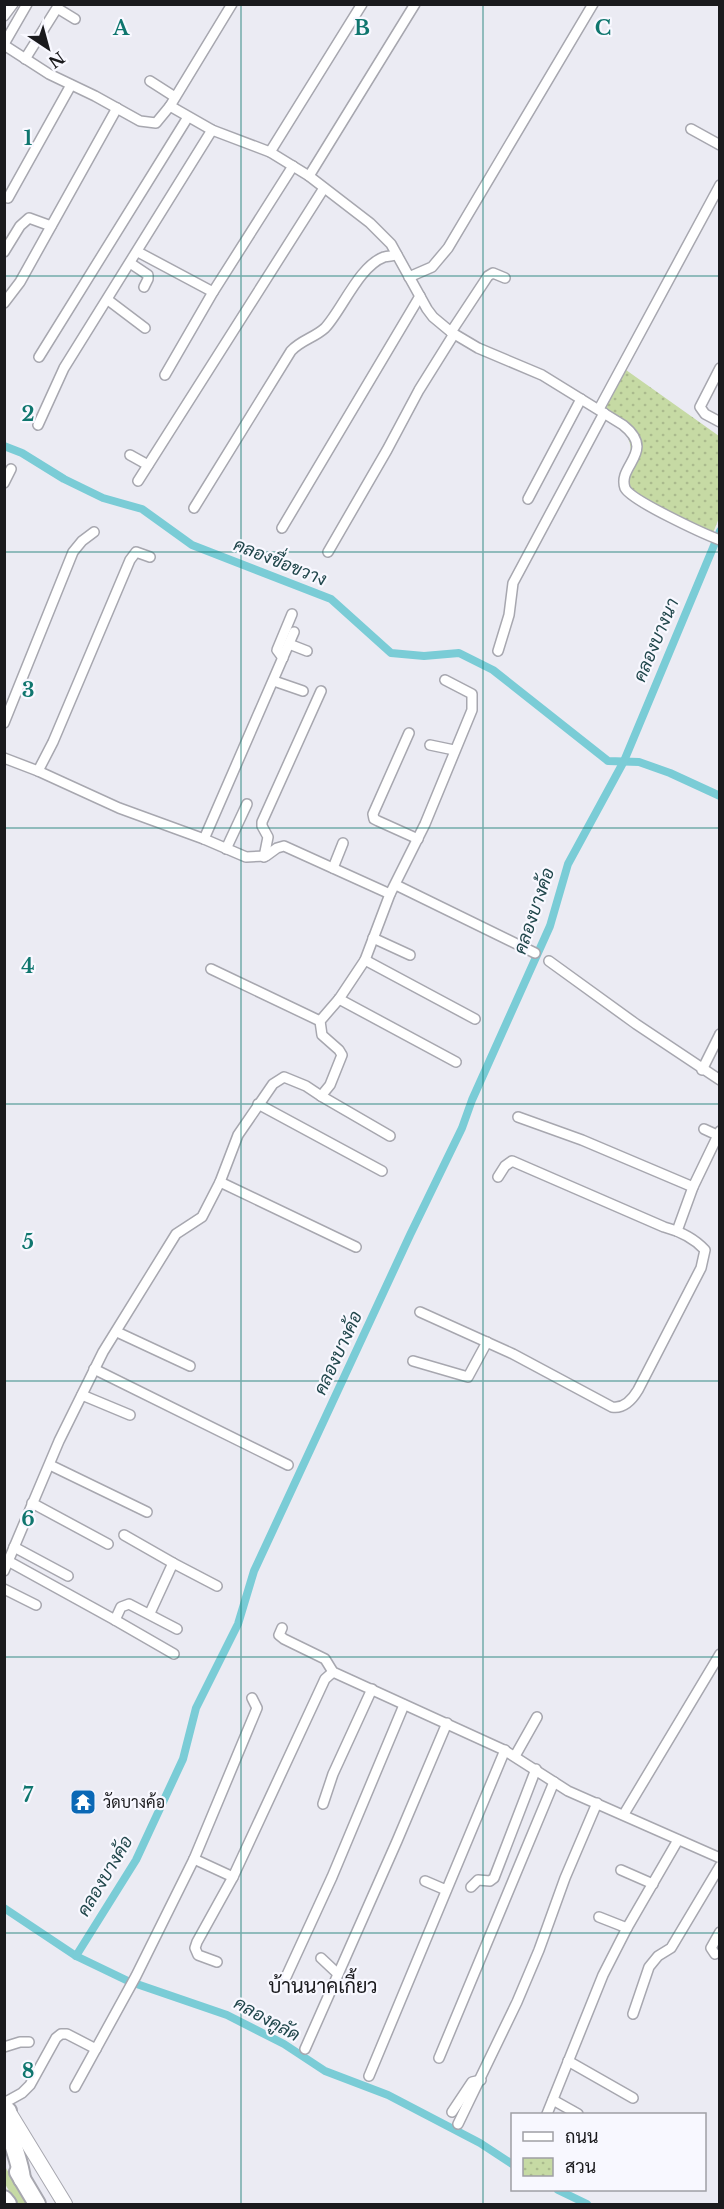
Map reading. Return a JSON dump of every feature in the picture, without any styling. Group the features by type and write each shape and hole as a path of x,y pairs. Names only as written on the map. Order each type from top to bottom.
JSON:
{"highway":[{"path":"6,2106 7,2124 17,2153 22,2180"},
{"path":"4,2151 37,2205"},
{"path":"4,2199 8,2205"}],"main road":[{"path":"6,2106 65,2205"}],"street":[{"path":"4,16 13,4"},
{"path":"27,4 4,44 49,74 140,121 150,123 156,123 173,101 232,4"},
{"path":"270,152 362,4"},
{"path":"309,176 415,4"},
{"path":"409,278 432,267 448,248 593,4"},
{"path":"24,59 59,6 75,19"},
{"path":"150,81 188,117 212,130 270,152 309,176 383,234 433,317 452,333 478,348 542,375 602,411 630,431 637,441 635,455 625,478 627,491 639,500 715,538"},
{"path":"8,198 71,85"},
{"path":"4,303 20,282 117,108"},
{"path":"39,357 188,117"},
{"path":"691,129 720,145"},
{"path":"38,425 64,368 212,130"},
{"path":"165,375 213,292 293,166"},
{"path":"498,651 509,615 513,583 720,184"},
{"path":"138,481 324,188"},
{"path":"4,252 20,226 29,218 51,226"},
{"path":"138,252 213,292"},
{"path":"194,508 291,351 303,340 326,327 347,295 375,262 383,257 397,255"},
{"path":"130,263 148,275 144,287"},
{"path":"328,552 452,333 488,276 493,273 506,278"},
{"path":"282,528 420,296"},
{"path":"108,300 145,328"},
{"path":"720,368 700,407 705,414 720,422"},
{"path":"528,499 581,399"},
{"path":"130,455 148,465"},
{"path":"4,483 11,469"},
{"path":"4,723 73,552 94,532"},
{"path":"38,771 53,742 130,560 136,552 150,557"},
{"path":"283,658 277,650 292,614"},
{"path":"204,839 294,632"},
{"path":"289,644 307,651"},
{"path":"321,1096 330,1085 342,1055 322,1035 320,1020 339,999 364,960 390,894 418,839 469,718 473,696 470,691 445,680"},
{"path":"274,681 303,691"},
{"path":"264,857 268,837 262,822 321,691"},
{"path":"408,733 373,814 374,819 418,839"},
{"path":"430,745 454,750"},
{"path":"4,758 118,808 246,857 264,857 284,846 390,894"},
{"path":"226,849 247,804"},
{"path":"333,868 343,843"},
{"path":"396,885 535,953"},
{"path":"373,938 410,955"},
{"path":"364,960 475,1019"},
{"path":"549,961 702,1070 720,1080"},
{"path":"211,969 320,1020"},
{"path":"339,999 456,1062"},
{"path":"702,1070 720,1034"},
{"path":"174,1654 115,1620 6,1566 32,1503 94,1369 170,1243 185,1226 201,1217 220,1182 238,1135 273,1084 284,1077 306,1086 390,1136"},
{"path":"258,1104 382,1171"},
{"path":"518,1117 582,1140 693,1187"},
{"path":"677,1231 693,1187 718,1133 704,1129"},
{"path":"420,1312 487,1342 612,1407 622,1406 639,1390 701,1268 705,1254 698,1243 677,1231 512,1161 505,1166 498,1177"},
{"path":"220,1182 356,1247"},
{"path":"117,1332 190,1366"},
{"path":"413,1361 468,1377 487,1342"},
{"path":"94,1369 288,1466"},
{"path":"82,1395 130,1415"},
{"path":"50,1465 147,1512"},
{"path":"32,1503 108,1544"},
{"path":"124,1535 217,1586"},
{"path":"14,1547 68,1576"},
{"path":"150,1613 173,1563"},
{"path":"4,1589 36,1605"},
{"path":"115,1620 118,1611 127,1604 150,1613 177,1629"},
{"path":"282,1628 279,1635 325,1659 333,1672 505,1750 568,1791 720,1858"},
{"path":"624,1814 720,1654"},
{"path":"217,1962 198,1955 195,1948 233,1876 325,1678 333,1672"},
{"path":"323,1804 333,1773 372,1689"},
{"path":"75,2087 136,1976 194,1859 257,1708 252,1698"},
{"path":"286,1977 332,1877 404,1705"},
{"path":"515,1756 537,1718"},
{"path":"305,2049 447,1723"},
{"path":"369,2076 505,1750"},
{"path":"471,1887 478,1880 490,1881 494,1878 536,1769"},
{"path":"439,2058 554,1782"},
{"path":"458,2124 481,2080 521,1992 597,1803"},
{"path":"548,2113 603,1975 627,1928 678,1840"},
{"path":"194,1859 233,1876"},
{"path":"633,2014 650,1967 658,1956 671,1948 720,1866"},
{"path":"621,1870 653,1884"},
{"path":"425,1881 446,1890"},
{"path":"599,1917 627,1928"},
{"path":"716,1954 711,1948 720,1932"},
{"path":"321,1958 338,1974"},
{"path":"6,2106 30,2085 56,2038 61,2034 68,2034 96,2049"},
{"path":"4,2047 20,2042 29,2043"},
{"path":"568,2061 633,2098"},
{"path":"452,2112 472,2082 481,2080"},
{"path":"553,2100 575,2113"}],"green space":[{"path":"619,365 719,436 719,518 711,538 622,488 630,460 629,442 618,427 594,410"},
{"path":"4,2165 28,2204 17,2204 5,2184"}],"waterway":[{"name":"คลองขื่อขวาง","path":"4,446 22,453 64,479 103,498 142,509 192,545 331,599 391,653 424,656 459,653 493,670 608,761 639,762 670,773 720,796"},
{"name":"คลองบางค้อ","path":"76,1956 136,1860 183,1759 196,1708 238,1624 254,1571 462,1128 472,1100 550,926 568,864 624,761 720,531"},
{"name":"คลองคูลัด","path":"4,1908 76,1956 128,1981 227,2015 284,2044 325,2071 388,2095 480,2143 511,2163"},
{"name":"คลองคูลัด","path":"560,2191 587,2204"}],"place":[{"name":"วัดบางค้อ","path":"83,1802"}],"district":[{"name":"บ้านนาคเกี้ยว","path":"323,1986"}],"water label":[{"name":"คลองบางนา","path":"656,640"}]}
